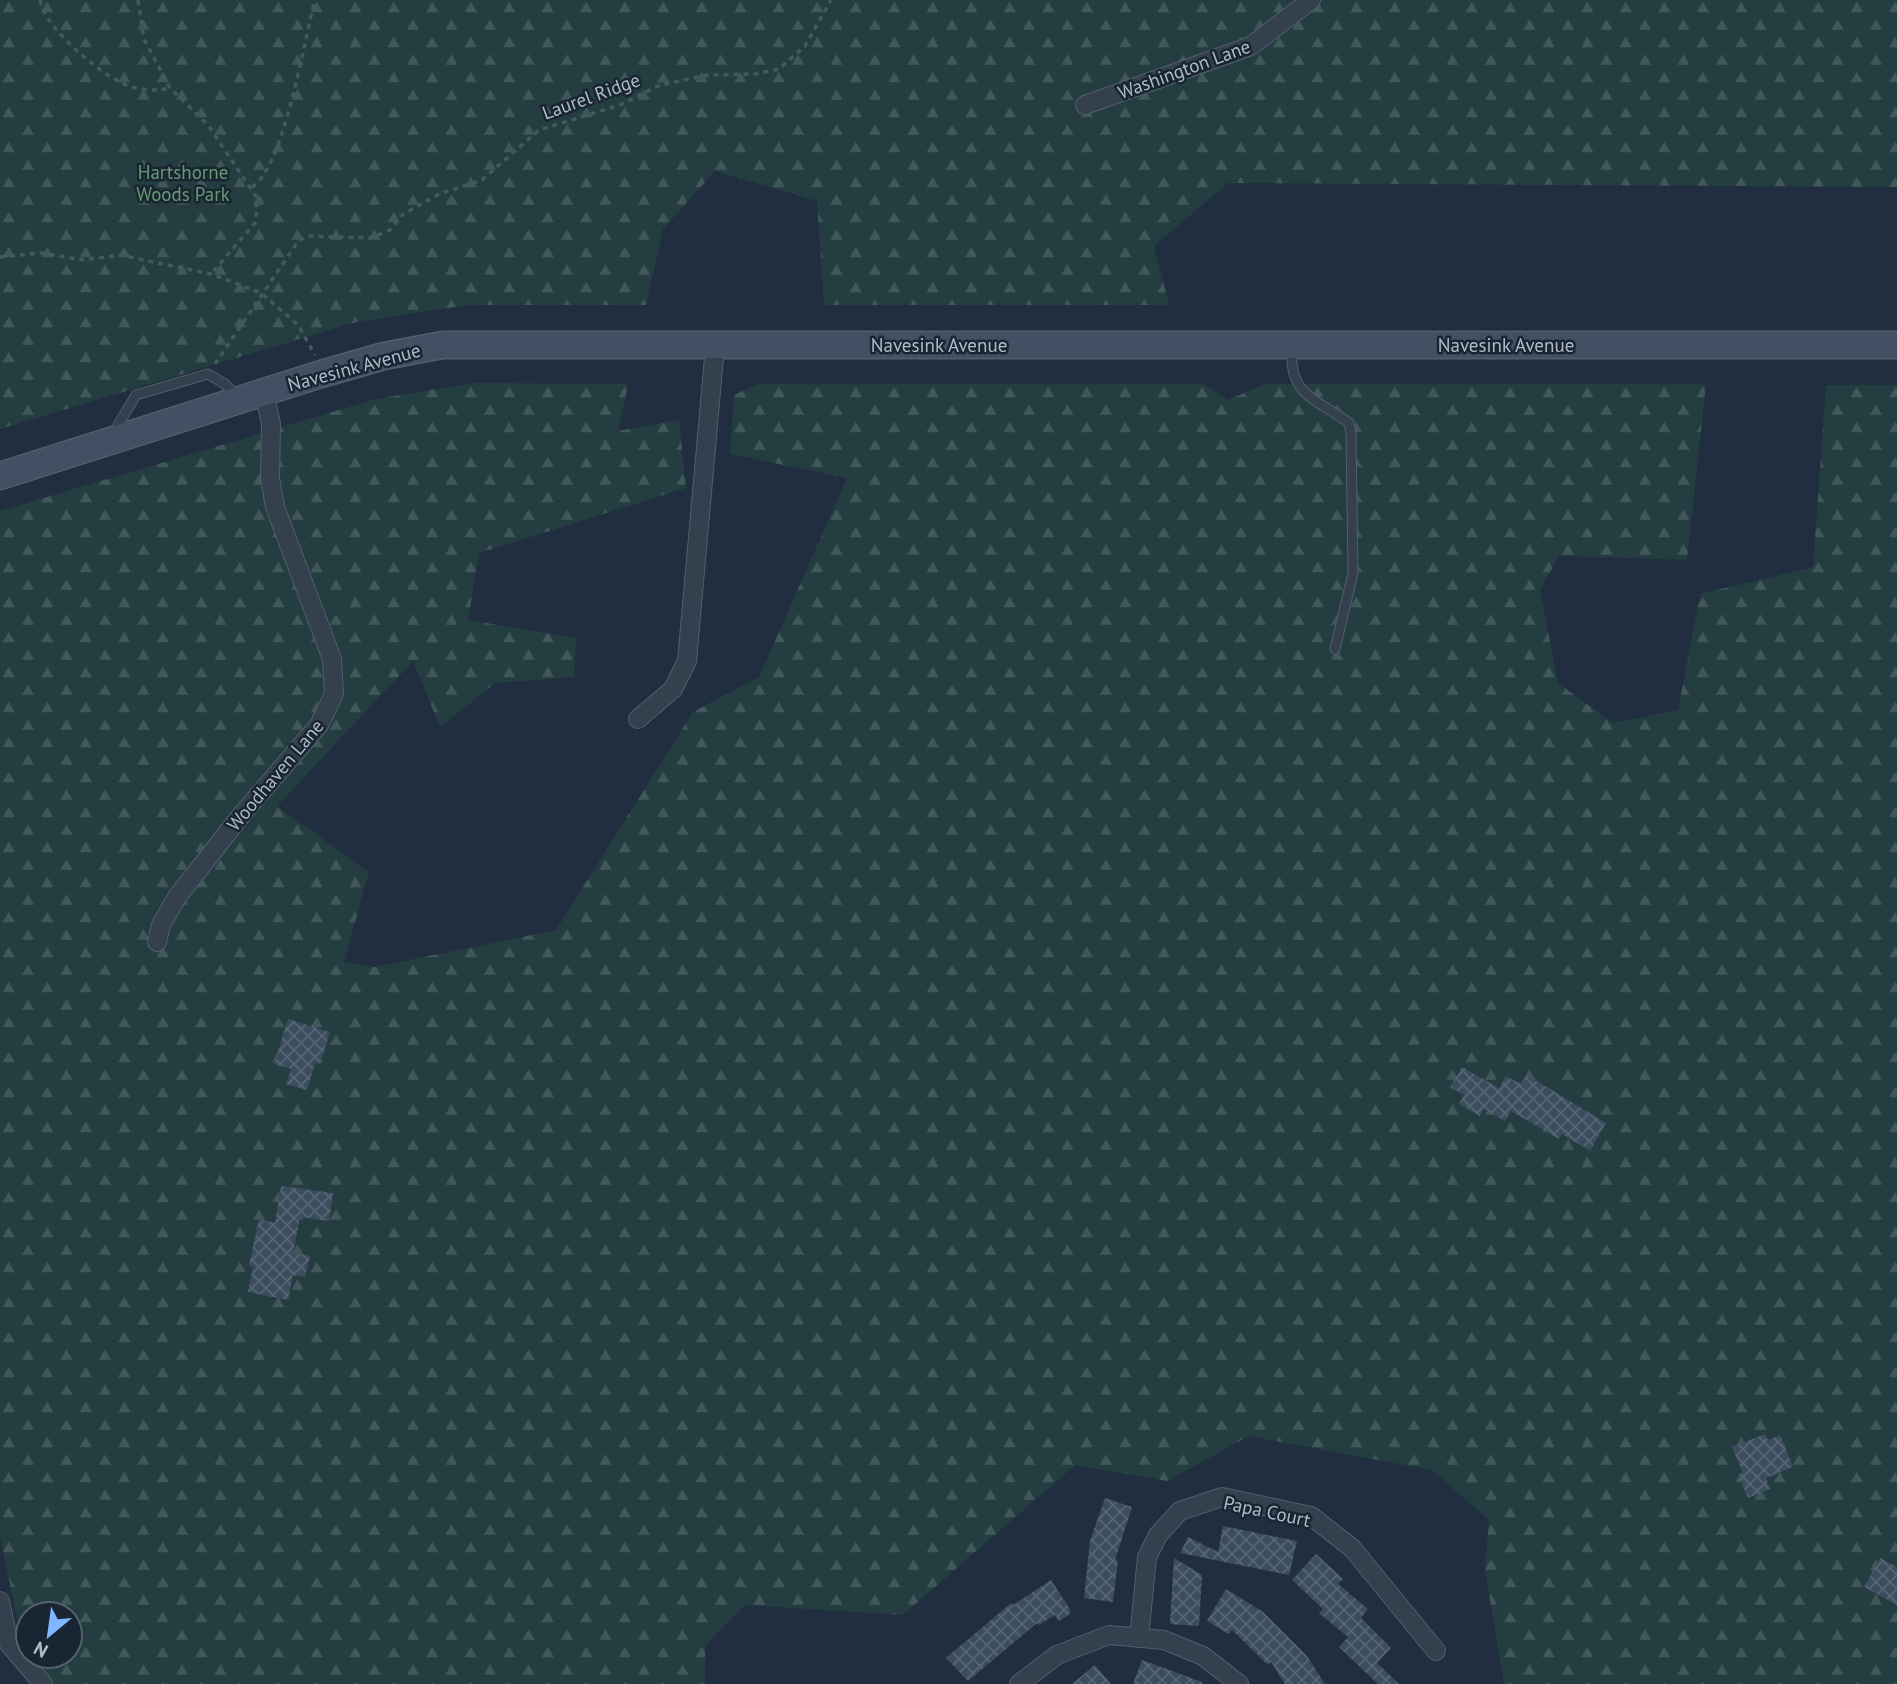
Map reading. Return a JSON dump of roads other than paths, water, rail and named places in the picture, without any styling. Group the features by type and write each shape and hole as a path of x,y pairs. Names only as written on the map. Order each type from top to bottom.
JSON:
{"main road":[{"name":"Navesink Avenue","path":"0,476 321,374 384,356 443,345 1897,345"}],"street":[{"name":"Washington Lane","path":"1085,105 1251,46 1311,0"},
{"path":"638,719 673,689 687,661 715,346"},
{"name":"Woodhaven Lane","path":"157,942 161,925 177,897 226,834 319,725 334,694 332,659 275,508 270,478 271,424 252,396"},
{"name":"Papa Court","path":"1139,1638 1147,1557 1157,1535 1181,1511 1222,1497 1311,1516 1352,1548 1436,1651"},
{"path":"0,1601 9,1644 43,1684"},
{"path":"1024,1682 1057,1656 1108,1635 1164,1640 1203,1656 1239,1684"}],"lane":[{"path":"1293,345 1292,374 1303,390 1327,412 1349,423 1351,434 1353,573 1335,649"},
{"path":"120,438 118,425 136,395 208,374 252,396"}],"park label":[{"name":"Hartshorne Woods Park","path":"183,183"}]}
